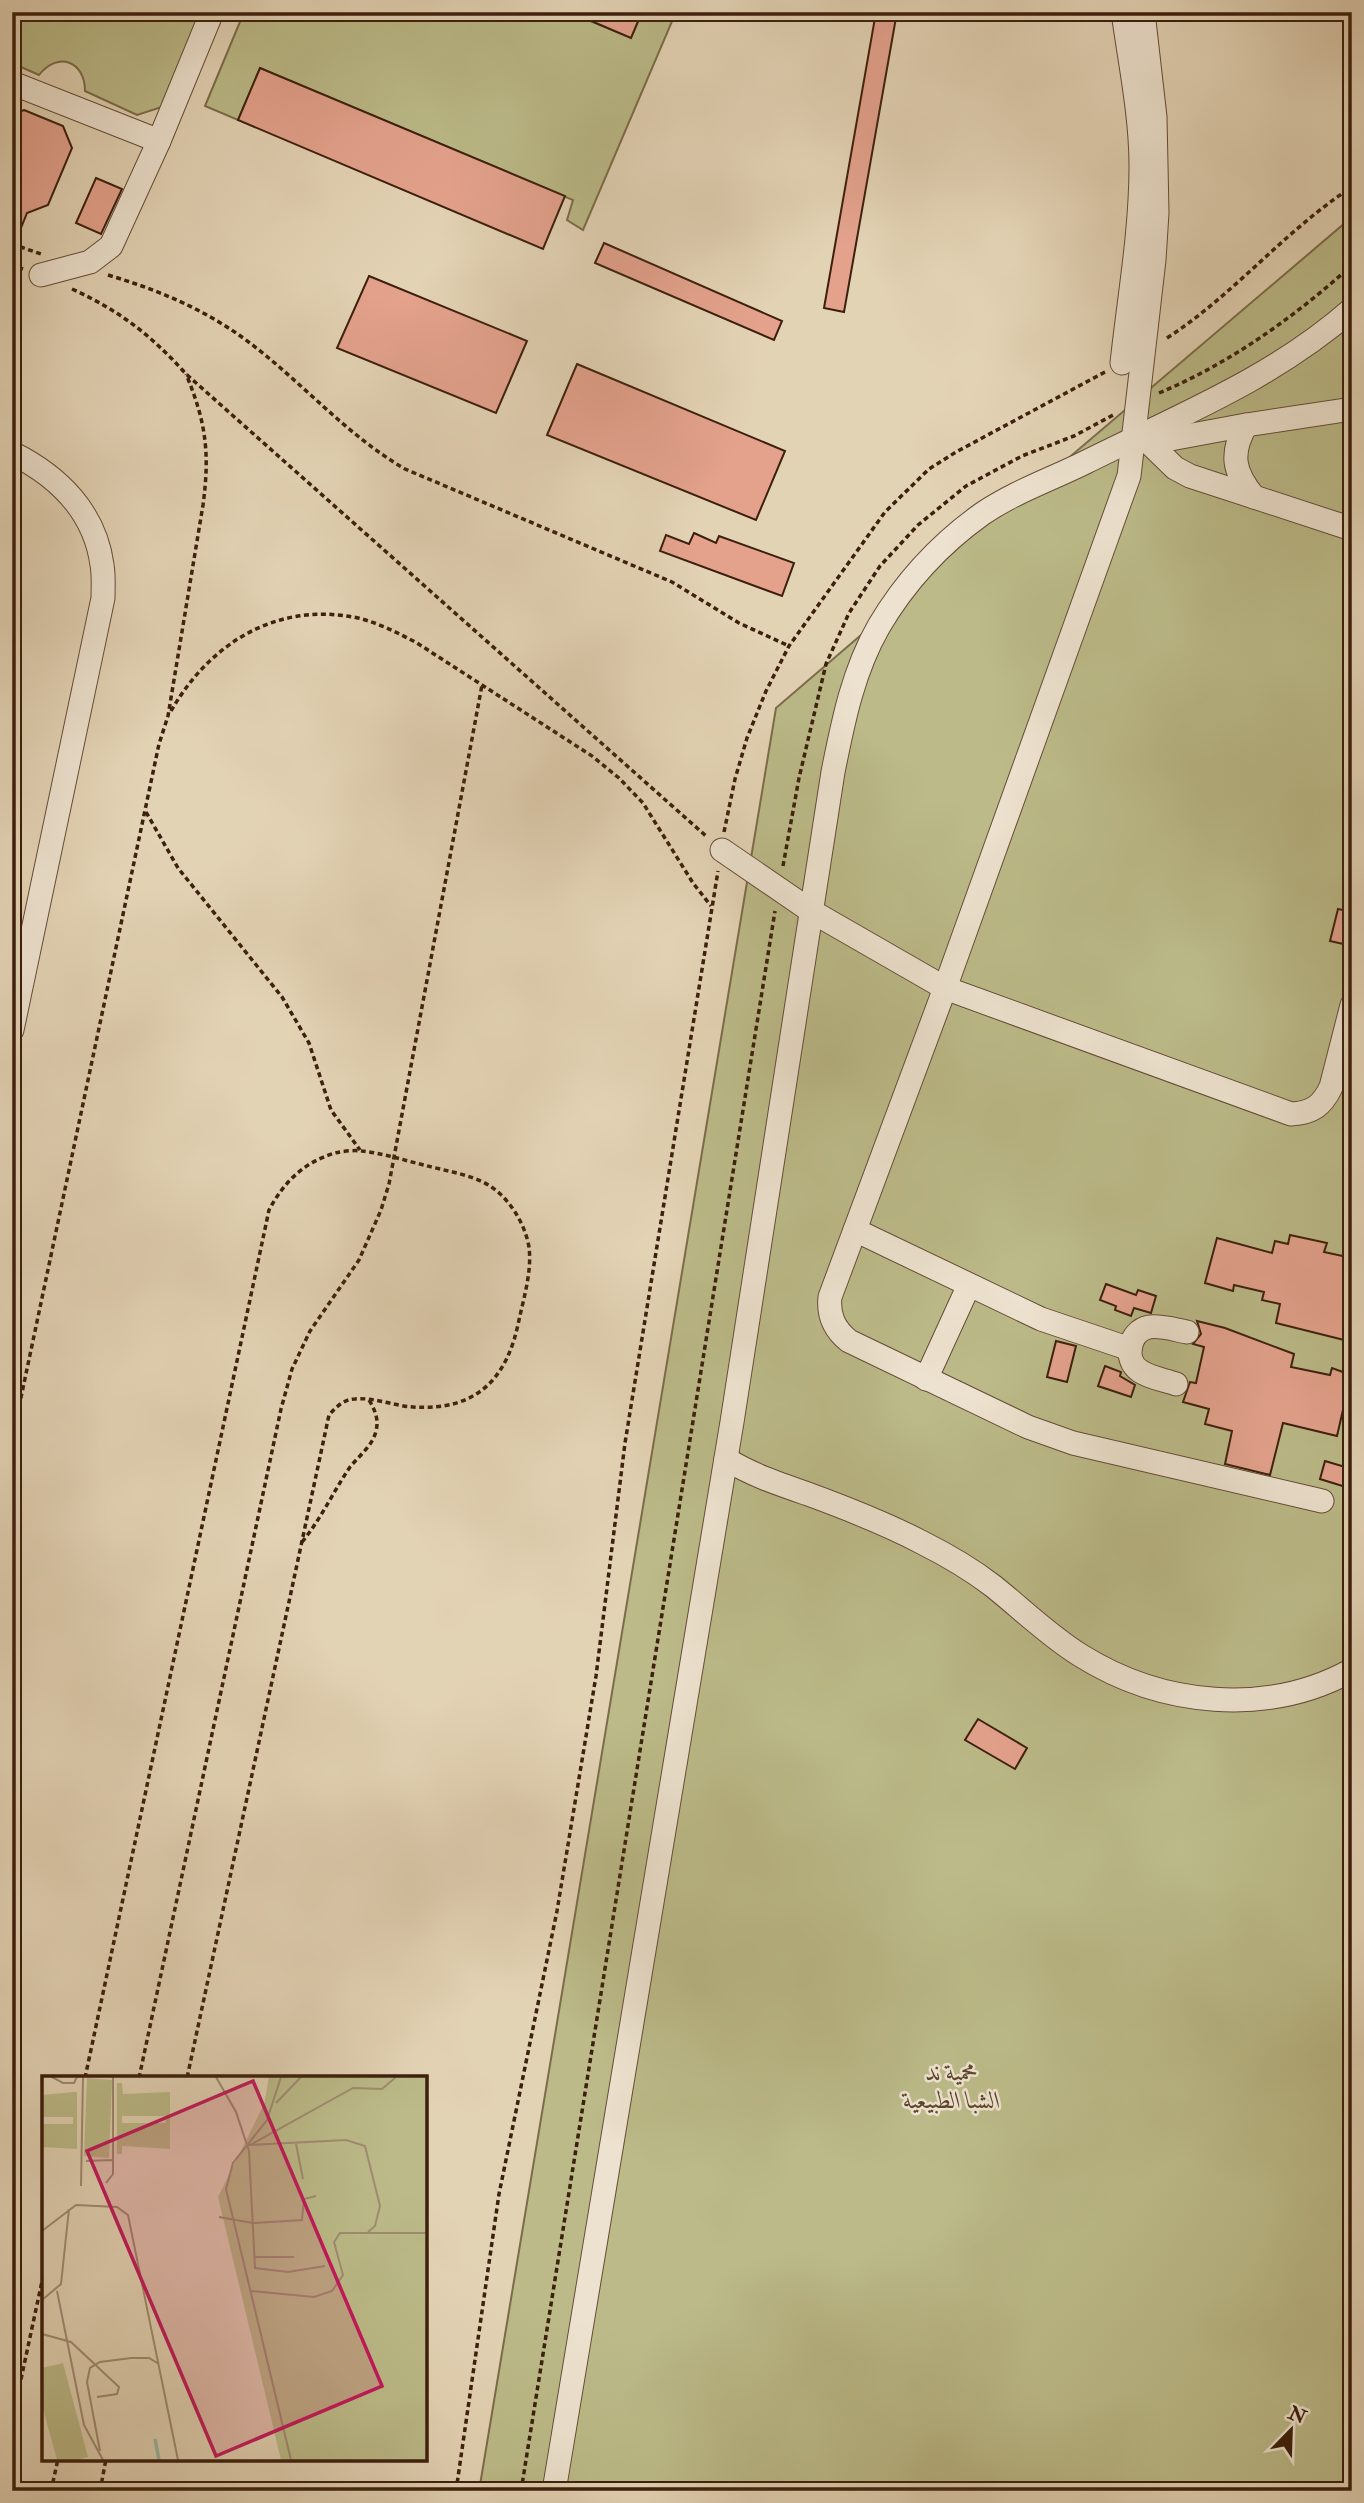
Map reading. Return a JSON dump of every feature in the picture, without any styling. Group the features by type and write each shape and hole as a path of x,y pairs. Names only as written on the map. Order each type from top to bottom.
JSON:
{"lane":[{"path":"41,275 78,266 101,255 111,246 159,141 212,12"},
{"path":"1123,12 1138,118 1141,166 1132,358 1141,438 1122,498 945,988 830,1297 829,1307 835,1326 849,1341 1028,1427 1073,1443 1322,1501"},
{"path":"1132,358 1154,260 1157,177 1155,117 1143,12"},
{"path":"12,83 159,141"},
{"path":"554,2491 721,1490 833,772 857,673 878,627 906,585 940,548 984,513 1208,404 1279,364 1352,309"},
{"path":"1141,438 1352,409"},
{"path":"1246,425 1238,439 1235,454 1243,485 1254,497"},
{"path":"1141,438 1175,468 1190,476 1352,529"},
{"path":"12,453 51,476 75,500 93,530 102,564 103,598 12,1030"},
{"path":"722,850 811,911 945,988 1291,1114 1316,1108 1325,1099 1331,1087 1352,1005"},
{"path":"855,1230 1041,1319 1130,1349"},
{"path":"926,1379 969,1285"},
{"path":"1176,1384 1138,1370 1131,1361 1130,1349 1132,1340 1147,1327 1187,1332"},
{"path":"726,1459 768,1481 844,1508 920,1541 991,1585 1081,1656 1148,1687 1184,1696 1259,1700 1297,1693 1352,1670"},
{"path":"721,1490 768,1481"}],"path":[{"path":"456,2491 499,2194 552,1938 596,1676 625,1443 711,906 726,818 747,738 766,691 789,646 885,512 929,470 956,452 1181,329 1213,306 1300,225 1352,187"},
{"path":"12,244 155,290 213,318 265,355 373,449 405,468 672,582 739,622 789,646"},
{"path":"12,265 96,300 130,320 160,345 186,374 722,850"},
{"path":"12,1440 159,744 168,716 208,471 206,438 199,405 186,374"},
{"path":"168,716 186,685 209,659 234,639 263,625 294,617 326,614 389,628 592,756 619,778 643,803 693,883 711,906"},
{"path":"139,2076 281,1409 292,1369 310,1331 359,1259 371,1235 381,1210 394,1158 482,685"},
{"path":"145,811 178,868 297,1019 309,1043 331,1111 360,1150"},
{"path":"85,2076 269,1210 280,1189 296,1172 337,1152 360,1150 467,1176 490,1186 508,1203 522,1223 529,1247 529,1272 514,1345 504,1367 487,1386 467,1399 444,1407 411,1407 354,1398 339,1404 329,1415 187,2076"},
{"path":"301,1544 376,1433 375,1410 368,1400"},
{"path":"12,2421 42,2281"},
{"path":"51,2491 58,2461"},
{"path":"100,2491 106,2461"}],"green space":[{"path":"12,12 204,12 165,106 137,115 85,91 80,72 69,63 54,63 39,75 12,63"},
{"path":"244,12 569,12 631,38 642,12 676,12 583,230 567,220 573,200 260,68 238,120 205,106"},
{"name":"محمية ند الشبا الطبيعية","path":"1352,217 1352,2491 479,2491 776,708 924,581 940,548 1038,484"}],"building":[{"path":"570,12 642,12 631,38"},
{"path":"876,12 897,12 844,312 824,308"},
{"path":"260,68 565,196 543,249 238,120"},
{"path":"24,110 63,126 72,148 48,205 27,213 13,248 12,115"},
{"path":"96,178 122,189 101,234 76,223"},
{"path":"604,243 782,321 774,340 595,263"},
{"path":"369,276 527,341 496,413 337,348"},
{"path":"577,364 785,451 756,520 547,435"},
{"path":"694,533 716,543 719,536 794,563 782,596 660,551 666,535 689,544"},
{"path":"1338,909 1352,912 1352,946 1330,941"},
{"path":"1290,1235 1327,1243 1324,1252 1352,1258 1352,1342 1276,1323 1280,1304 1262,1300 1264,1292 1234,1285 1233,1291 1205,1283 1217,1238 1272,1253 1275,1241 1288,1244"},
{"path":"1106,1284 1136,1295 1138,1290 1156,1296 1151,1313 1134,1308 1131,1316 1115,1310 1116,1306 1100,1300"},
{"path":"1197,1321 1225,1328 1294,1354 1291,1367 1330,1375 1332,1368 1351,1375 1337,1436 1283,1423 1270,1475 1225,1464 1232,1431 1205,1424 1209,1409 1183,1402 1190,1382 1196,1383 1204,1347 1193,1344 1201,1334"},
{"path":"1056,1341 1076,1346 1067,1382 1047,1377"},
{"path":"1105,1366 1121,1372 1120,1376 1135,1385 1131,1397 1098,1386"},
{"path":"1325,1461 1352,1469 1352,1489 1320,1479"},
{"path":"978,1719 1027,1748 1015,1769 965,1740"}]}
